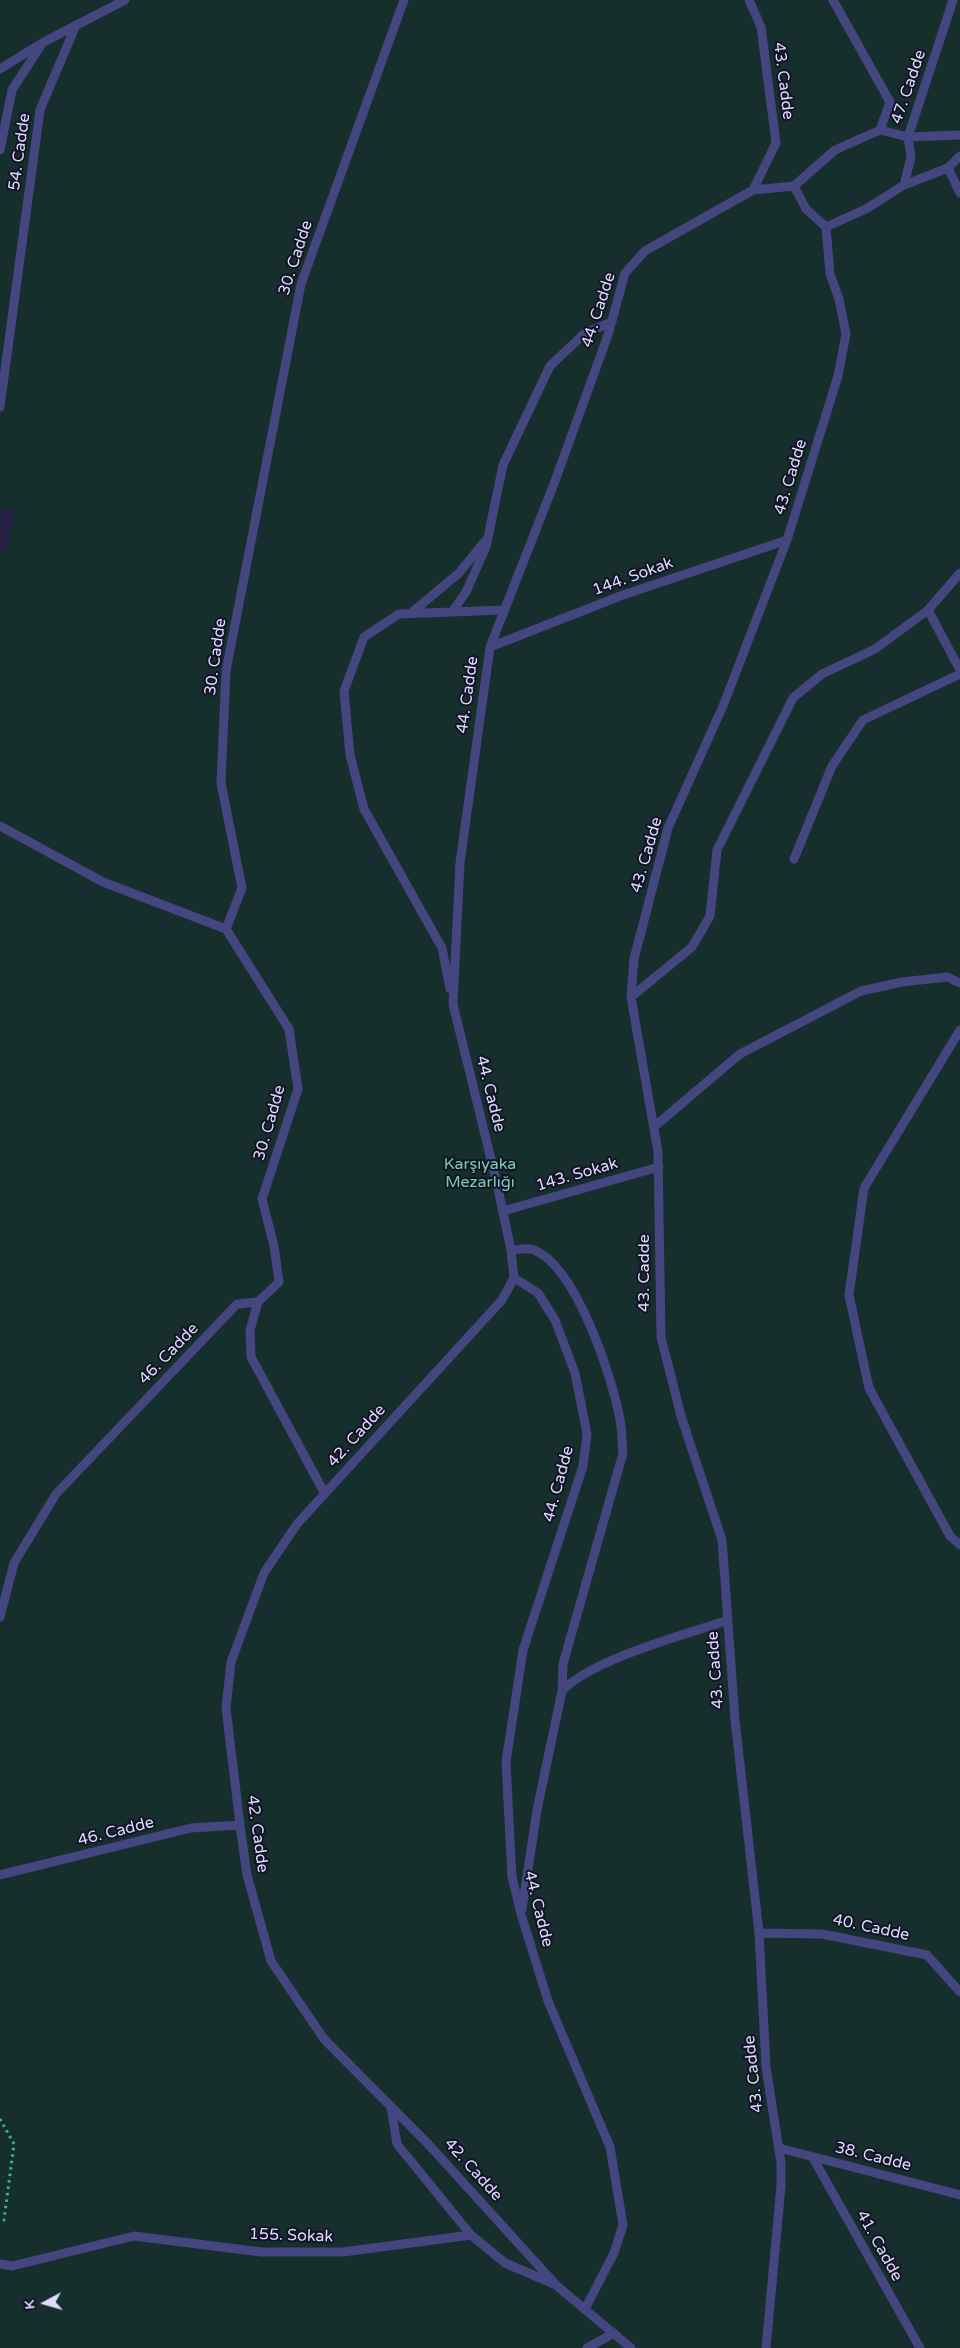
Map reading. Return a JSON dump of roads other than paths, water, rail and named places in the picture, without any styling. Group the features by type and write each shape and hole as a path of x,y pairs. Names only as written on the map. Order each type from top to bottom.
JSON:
{"lane":[{"path":"0,69 42,43 126,0"},
{"name":"30. Cadde","path":"258,1302 279,1282 274,1246 262,1199 298,1089 289,1029 226,929 242,888 222,783 226,670 301,284 404,0"},
{"name":"43. Cadde","path":"749,0 761,27 776,143 754,190"},
{"path":"833,0 890,102 880,130"},
{"name":"47. Cadde","path":"904,185 911,157 908,137 953,0"},
{"name":"54. Cadde","path":"0,407 40,110 76,25"},
{"path":"0,150 2,130 12,90 42,43"},
{"path":"754,190 794,186 834,150 880,130 908,137 960,135"},
{"path":"794,186 806,209 826,227 866,209 904,185 948,168 960,156"},
{"path":"948,168 960,193"},
{"name":"44. Cadde","path":"585,2309 614,2253 623,2225 610,2147 548,2001 521,1914 512,1877 506,1762 523,1650 583,1466 587,1434 575,1373 555,1320 538,1293 514,1278 511,1250 503,1211 453,1004 460,863 490,647 555,481 612,322 625,273 645,251 754,190"},
{"name":"43. Cadde","path":"766,2348 781,2186 778,2148 766,2067 759,1933 735,1720 722,1540 681,1416 660,1337 659,1167 655,1126 631,997 634,959 668,828 723,706 787,540 838,376 846,334 839,299 830,274 826,227"},
{"path":"452,612 466,592 486,547 503,465 550,366 585,333 612,322"},
{"path":"410,614 459,573 488,536"},
{"name":"144. Sokak","path":"490,647 623,595 787,540"},
{"path":"631,997 692,947 710,916 718,850 793,698 822,674 875,649 928,610 960,573"},
{"path":"453,1004 442,948 364,809 350,755 344,691 364,637 400,614 504,610"},
{"path":"794,859 832,766 863,720 960,672 928,610"},
{"path":"0,826 103,882 226,929"},
{"path":"655,1126 740,1054 861,991 902,982 947,977 960,983"},
{"path":"960,1030 864,1188 848,1295 869,1388 950,1536 960,1545"},
{"name":"143. Sokak","path":"503,1211 659,1167"},
{"path":"511,1250 533,1249 554,1262 572,1288 600,1350 620,1419 623,1453 563,1664 562,1691 537,1810 521,1914"},
{"name":"42. Cadde","path":"514,1278 502,1300 297,1524 264,1573 231,1662 226,1708 247,1875 271,1960 324,2039 430,2146 557,2286 631,2348"},
{"path":"258,1302 250,1330 251,1357 325,1494"},
{"name":"46. Cadde","path":"0,1617 14,1563 56,1494 238,1304 258,1302"},
{"path":"562,1691 573,1679 628,1654 728,1620"},
{"name":"46. Cadde","path":"0,1875 192,1828 240,1826"},
{"name":"40. Cadde","path":"759,1933 822,1934 927,1956 960,1992"},
{"path":"391,2107 397,2144 472,2235 505,2263 557,2286"},
{"name":"38. Cadde","path":"778,2148 960,2195"},
{"name":"41. Cadde","path":"813,2158 920,2348"},
{"name":"155. Sokak","path":"0,2264 12,2266 134,2236 261,2252 343,2252 472,2235"},
{"path":"586,2348 614,2334"}],"park label":[{"name":"Karşıyaka Mezarlığı","path":"480,1174"}]}
